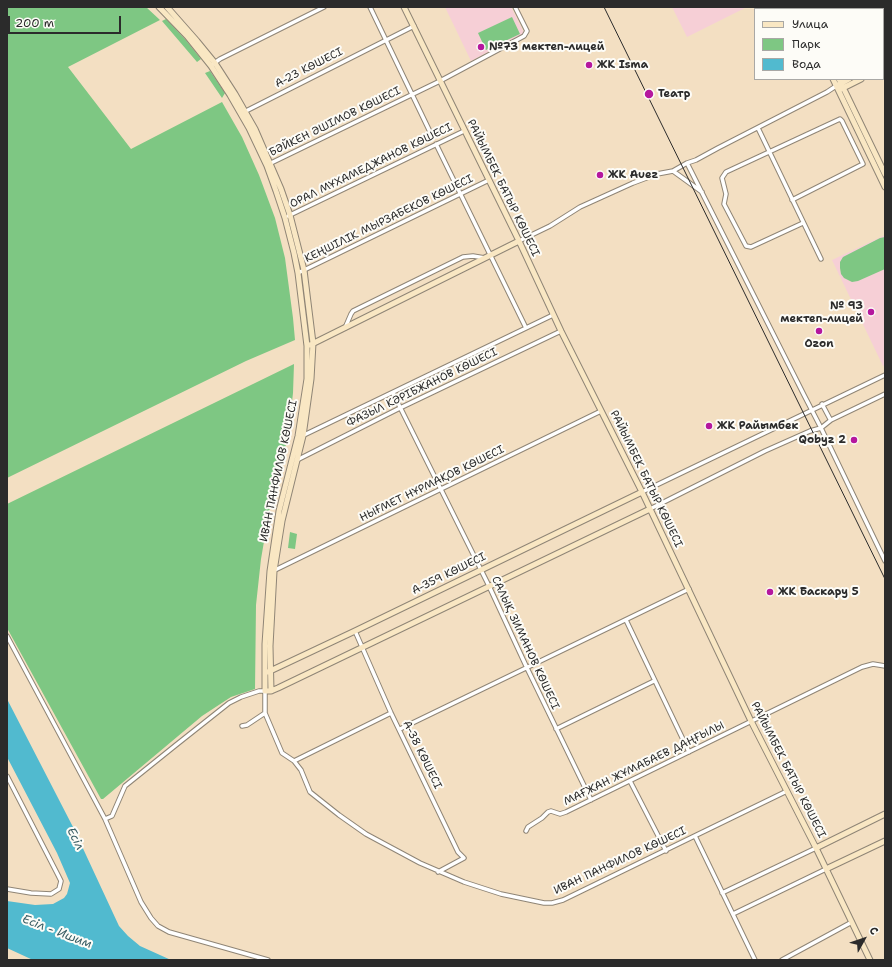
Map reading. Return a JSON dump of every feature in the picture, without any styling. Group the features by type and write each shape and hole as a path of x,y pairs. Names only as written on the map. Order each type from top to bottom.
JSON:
{"street":[{"name":"ИВАН ПАНФИЛОВ КӨШЕСІ","path":"159,7 213,65"},
{"name":"ИВАН ПАНФИЛОВ КӨШЕСІ","path":"169,7 197,41 243,112 269,165 304,270 312,343 311,380 294,461 279,511 266,613 268,691"},
{"path":"213,65 220,59 324,7"},
{"path":"370,7 432,136"},
{"name":"РАЙЫМБЕК БАТЫР КӨШЕСІ","path":"404,7 519,241 553,315 642,492 751,720 816,848 870,960"},
{"name":"БӘЙКЕН ӘШІМОВ КӨШЕСІ","path":"269,165 440,81 524,36 527,31 515,7"},
{"name":"А-23 КӨШЕСІ","path":"243,112 414,26"},
{"path":"307,346 550,226 580,207 633,182 657,174 673,172 687,163 704,156 848,80"},
{"path":"839,85 857,80"},
{"path":"839,85 885,174"},
{"path":"839,85 885,187"},
{"path":"792,200 863,164 840,119 726,172 722,178 726,194 724,204 746,246 751,247 803,223"},
{"path":"758,128 821,259"},
{"name":"ОРАЛ МҰХАМЕДЖАНОВ КӨШЕСІ","path":"287,216 464,131"},
{"path":"436,144 461,194 488,257 526,328"},
{"path":"687,163 821,428 885,560"},
{"path":"673,172 703,192"},
{"name":"КЕҢШІЛІК МЫРЗАБЕКОВ КӨШЕСІ","path":"298,273 488,180"},
{"name":"ИВАН ПАНФИЛОВ КӨШЕСІ","path":"287,216 298,273 307,346 306,379 300,436"},
{"path":"344,328 350,314 353,311 463,257 488,257"},
{"path":"300,436 393,393 553,315"},
{"name":"ФАЗЫЛ КӘРІБЖАНОВ КӨШЕСІ","path":"294,461 400,408 561,331"},
{"path":"642,492 811,409 885,375"},
{"name":"САЛЫҚ ЗИМАНОВ КӨШЕСІ","path":"393,393 489,586 526,668 591,800"},
{"path":"105,819 112,816 125,786 229,703 241,697 260,691 268,691 362,648 650,509 765,451 810,430 821,428 831,420 885,394"},
{"path":"822,404 831,420"},
{"name":"НЫҒМЕТ НҰРМАҚОВ КӨШЕСІ","path":"272,571 601,411"},
{"name":"А-359 КӨШЕСІ","path":"267,672 355,632 642,492"},
{"path":"400,729 689,589"},
{"path":"626,620 689,752"},
{"name":"А-38 КӨШЕСІ","path":"355,632 391,714 400,729 458,852 464,858 438,872"},
{"path":"7,636 105,819 141,902 151,918 158,926 169,932 268,960"},
{"name":"МАҒЖАН ЖҰМАБАЕВ ДАҢҒЫЛЫ","path":"526,831 528,827 551,810 560,814 566,812 751,720 773,712 862,667 873,664 885,666"},
{"path":"556,729 654,681"},
{"path":"268,691 265,713 282,753 294,761 391,714"},
{"path":"242,726 248,725 265,713"},
{"name":"ИВАН ПАНФИЛОВ КӨШЕСІ","path":"294,761 301,770 310,792 366,834 438,872 486,890 526,900 552,903 563,900 666,851 787,791"},
{"path":"7,776 58,874 60,881 59,889 51,894 31,893 7,889"},
{"path":"630,781 666,851"},
{"path":"722,893 885,814"},
{"path":"695,836 755,960"},
{"path":"733,914 885,841"},
{"path":"782,960 788,959 852,922"}],"shaded area":[{"name":"№73 мектеп-лицей","path":"445,7 511,7 524,33 471,61"},
{"path":"672,7 747,7 687,37"},
{"name":"№ 93 мектеп-лицей","path":"885,235 885,365 883,366 832,260"}],"green space":[{"path":"7,7 146,7 160,20 68,67 131,149 222,102 242,137 259,175 275,218 285,258 295,340 246,361 7,478"},
{"path":"512,17 520,34 486,50 478,33"},
{"path":"166,19 201,59 197,62 162,21"},
{"path":"210,71 225,93 222,98 205,73"},
{"path":"885,237 885,269 858,281 852,282 844,278 841,274 840,268 840,262 843,257 880,238"},
{"path":"294,364 293,393 288,437 271,501 261,559 256,605 255,689 231,697 202,716 103,799 101,799 7,628 7,504"},
{"path":"290,532 297,534 295,549 288,548"}],"water":[{"path":"7,699 73,827 119,926 140,946 171,960 33,960 7,948 7,901 35,905 53,904 64,898 67,894 70,883 57,853 7,757"}],"tram line":[{"path":"604,7 885,579"}],"place":[{"name":"№73 мектеп-лицей","path":"481,47"},
{"name":"ЖК Isma","path":"589,65"},
{"name":"Театр","path":"649,94"},
{"name":"ЖК Auez","path":"600,175"},
{"name":"№ 93 мектеп-лицей","path":"871,312"},
{"name":"Ozon","path":"819,331"},
{"name":"ЖК Райымбек","path":"709,426"},
{"name":"Qobyz 2","path":"854,440"},
{"name":"ЖК Баскару 5","path":"770,592"}],"water label":[{"name":"Есіл","path":"75,839"},
{"name":"Есіл - Ишим","path":"57,932"}]}
